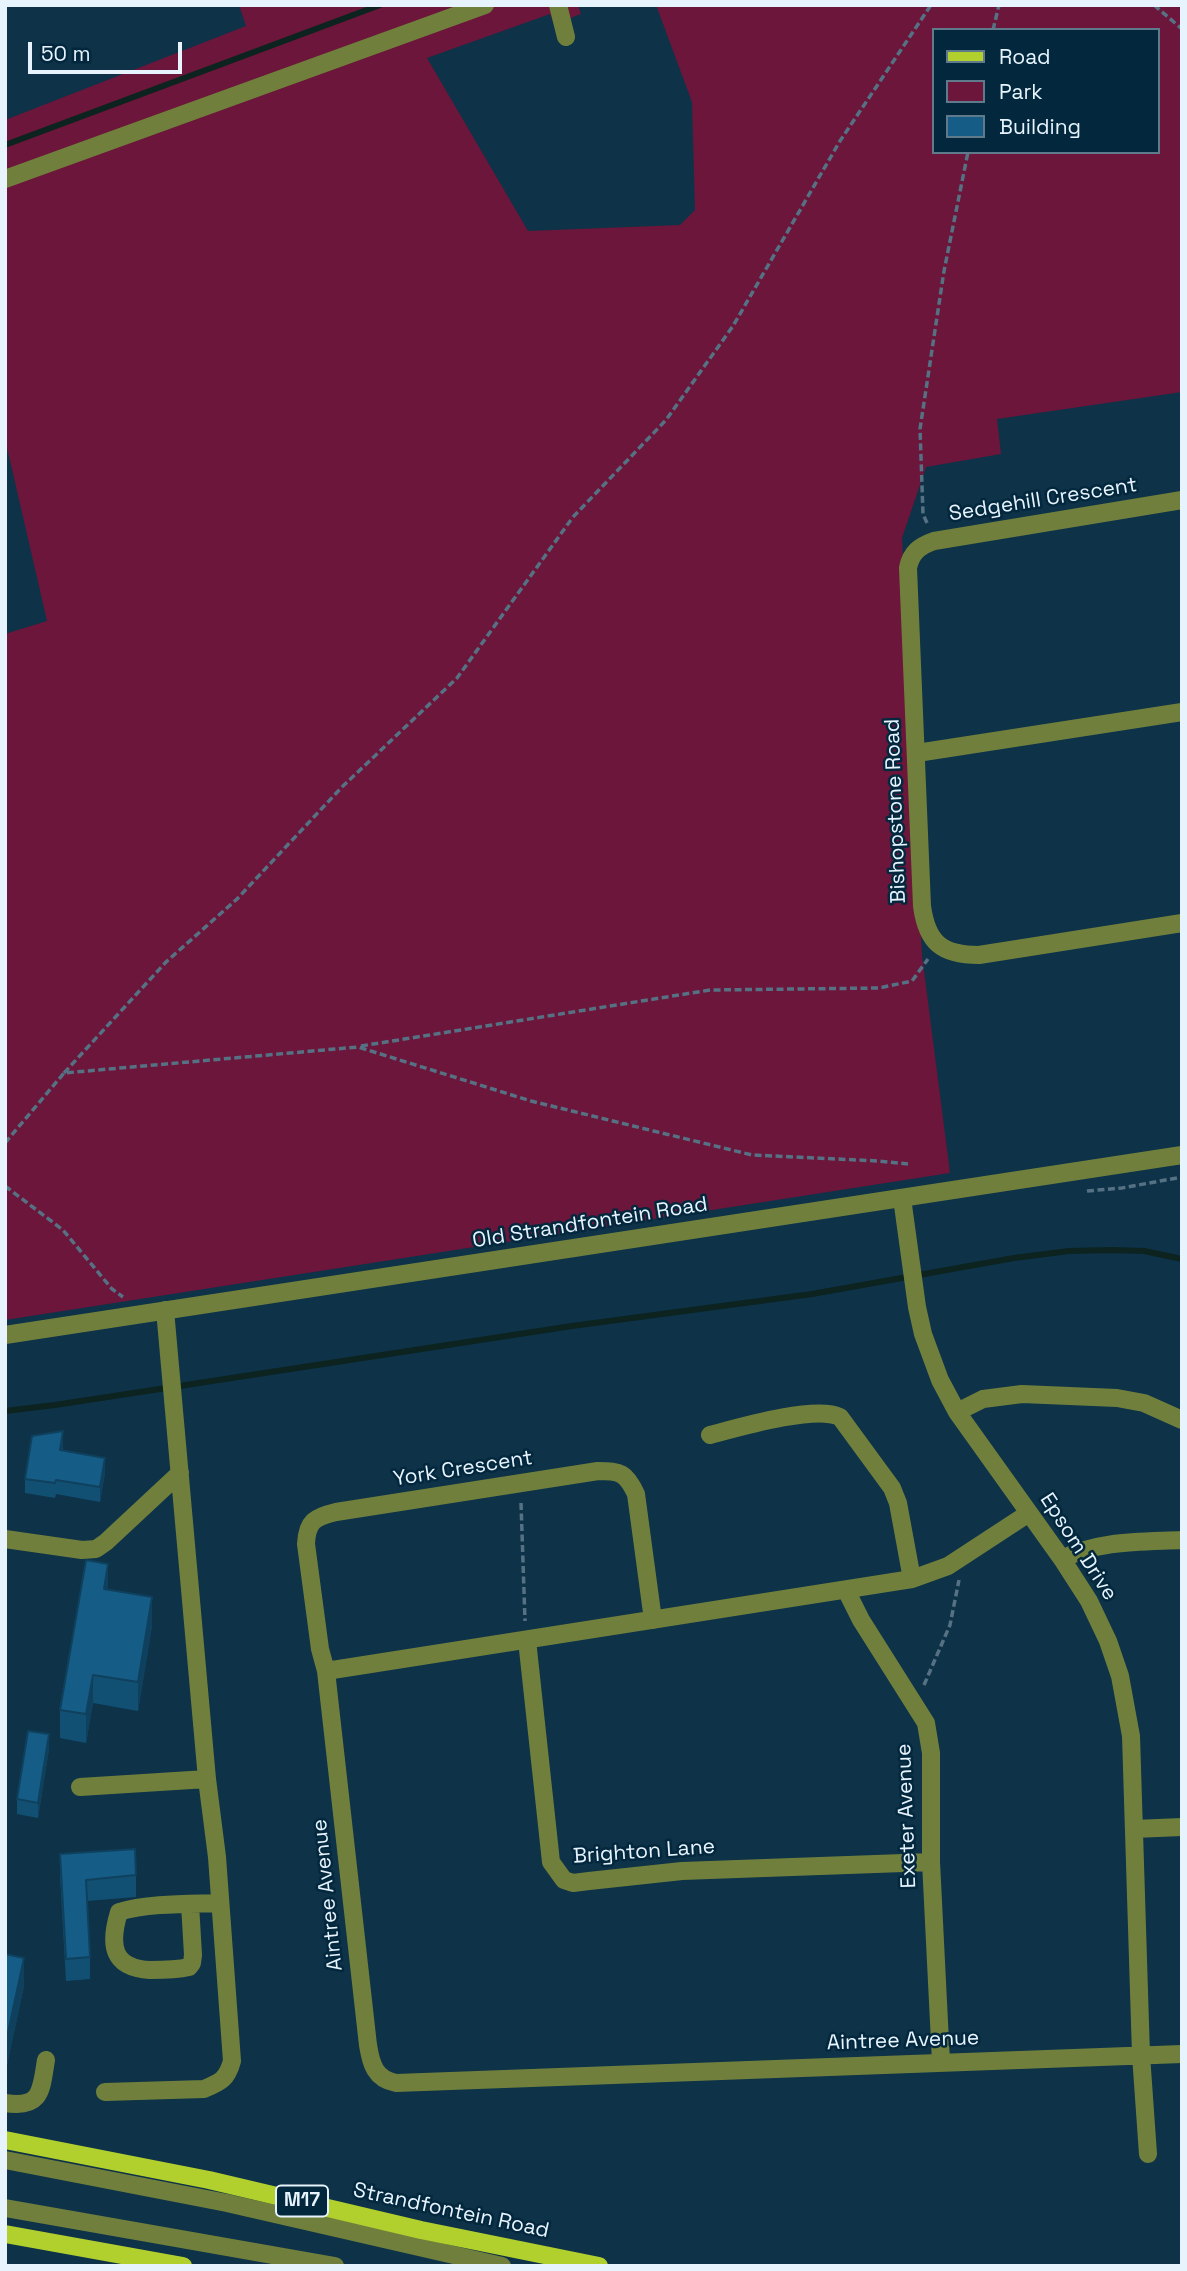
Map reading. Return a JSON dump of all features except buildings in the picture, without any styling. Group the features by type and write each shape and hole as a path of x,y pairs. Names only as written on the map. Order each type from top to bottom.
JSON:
{"main road":[{"name":"Strandfontein Road","path":"5,2140 209,2180 421,2230 599,2266"},
{"path":"5,2234 183,2266"}],"street":[{"path":"5,179 485,5"},
{"path":"558,5 566,37"},
{"name":"Sedgehill Crescent","path":"915,551 934,541 1182,500"},
{"name":"Bishopstone Road","path":"915,551 908,568 922,906 924,923 939,946"},
{"path":"917,753 1182,712"},
{"path":"939,946 948,952 979,955 1182,923"},
{"name":"Old Strandfontein Road","path":"5,1335 1182,1155"},
{"name":"Epsom Drive","path":"902,1198 917,1307 930,1354 957,1412 1089,1601 1119,1676 1131,1736 1141,2055 1148,2154"},
{"path":"105,2092 204,2089 229,2074 232,2061 217,1857 207,1779 165,1310"},
{"path":"957,1412 983,1399 1022,1394 1117,1398 1144,1403 1182,1420"},
{"path":"710,1435 751,1424 818,1412 841,1417 892,1488 898,1503 912,1579"},
{"name":"York Crescent","path":"326,1671 320,1649 306,1544 307,1531 312,1522 320,1516 336,1512 520,1483 598,1471 617,1471 629,1480 636,1494 653,1620"},
{"path":"5,1539 82,1550 96,1549 180,1473"},
{"path":"326,1671 912,1579 934,1572 961,1557 1029,1513"},
{"path":"1062,1559 1096,1546 1182,1540"},
{"name":"Exeter Avenue","path":"846,1590 861,1620 926,1723 931,1753 931,1862 940,2063"},
{"name":"Brighton Lane","path":"527,1640 551,1862 564,1880 573,1883 682,1871 931,1862"},
{"name":"Aintree Avenue","path":"326,1671 368,2045 375,2071 386,2081 396,2083 1182,2054"},
{"path":"80,1787 207,1779"},
{"path":"1134,1829 1182,1827"},
{"path":"190,1904 193,1955 192,1963 188,1967 134,1969 123,1964 117,1956 115,1936 119,1912 129,1909 190,1904 220,1903"},
{"path":"5,2103 24,2105 39,2096 46,2060"},
{"path":"5,2161 227,2203 502,2266"},
{"path":"5,2208 335,2266"}],"path":[{"path":"5,1143 64,1073 166,962 237,899 342,787 457,677 573,517 666,420 733,326 840,141 931,5"},
{"path":"993,28 999,5"},
{"path":"1154,5 1182,29"},
{"path":"934,541 923,514 920,429 944,271 968,154"},
{"path":"64,1073 358,1047 710,990 879,988 912,981 939,946"},
{"path":"358,1047 531,1101 752,1155 908,1164"},
{"path":"5,1186 63,1230 112,1289 128,1301"},
{"path":"520,1483 527,1640"},
{"path":"917,1707 950,1625 961,1571 961,1557"}],"green space":[{"path":"239,5 578,5 581,14 554,24 550,14 427,58 528,231 680,225 695,210 692,102 656,5 1182,5 1182,392 997,419 1001,454 926,467 902,538 922,955 950,1173 5,1320 5,634 47,621 5,439 5,120 246,26"}],"waterway":[{"path":"5,145 380,5"},
{"path":"5,1411 572,1326 812,1294 1014,1258 1069,1251 1112,1250 1144,1251 1182,1259"}]}
